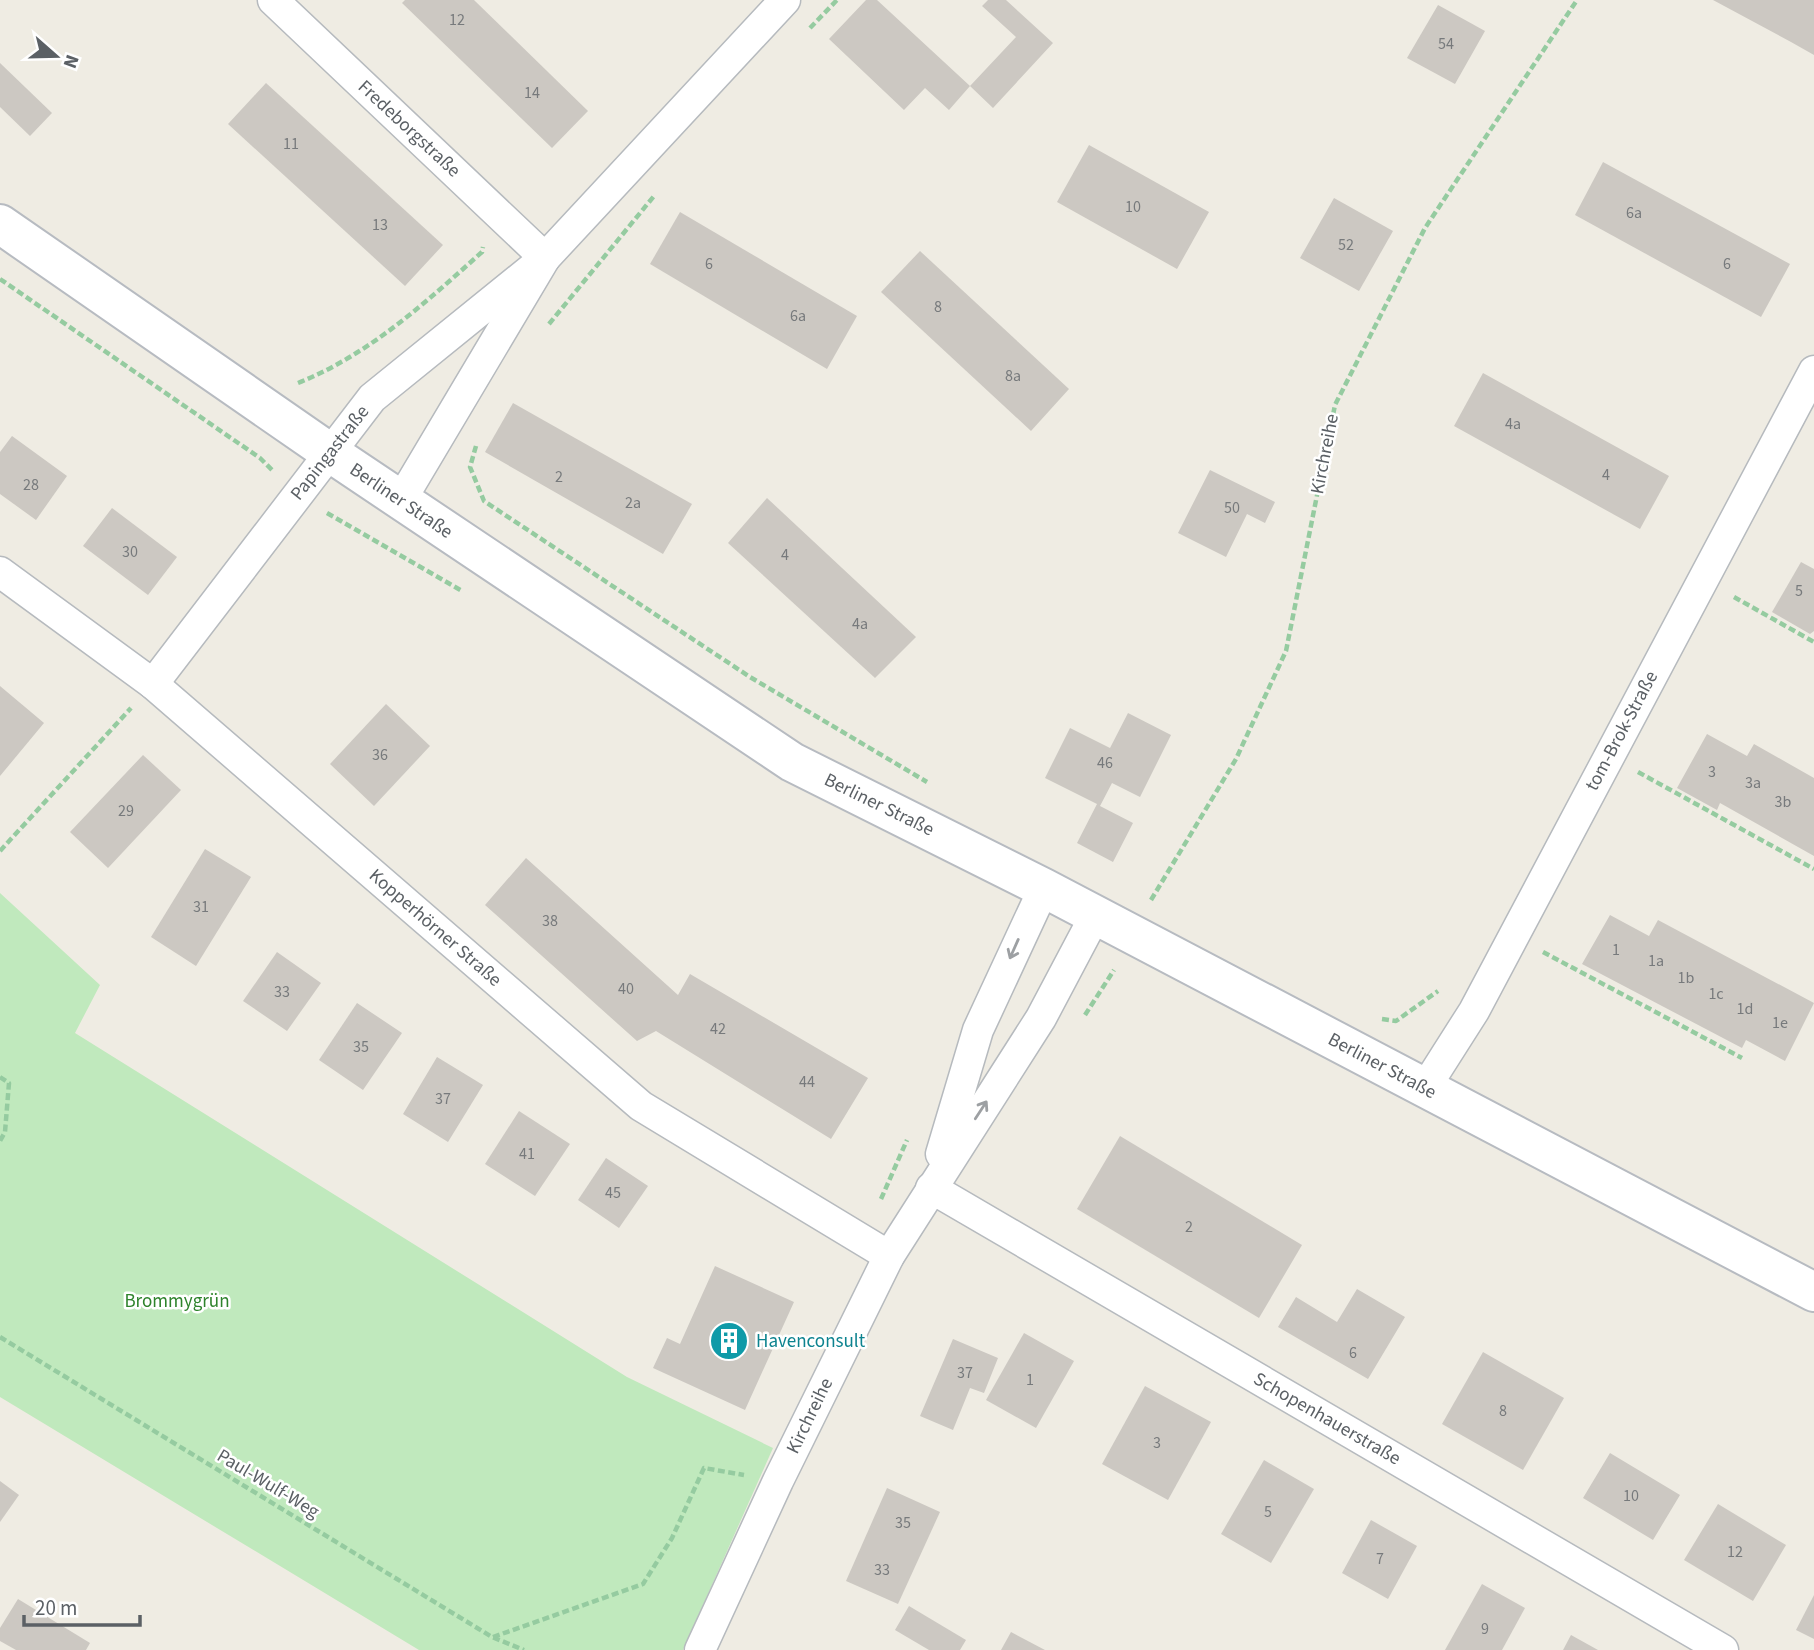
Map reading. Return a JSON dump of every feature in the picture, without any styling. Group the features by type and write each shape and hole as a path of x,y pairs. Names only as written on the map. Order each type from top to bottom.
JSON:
{"main road":[{"name":"Berliner Straße","path":"0,224 329,452 792,762 1096,914 1814,1292"}],"street":[{"name":"Fredeborgstraße","path":"272,0 545,258"},
{"name":"Papingastraße","path":"153,684 372,398 545,258 785,0"},
{"name":"Papingastraße","path":"401,500 545,258"},
{"name":"tom-Brok-Straße","path":"1425,1088 1474,1011 1804,411 1814,371"},
{"name":"Kopperhörner Straße","path":"0,572 153,684 640,1106 889,1256"},
{"name":"Kirchreihe","path":"931,1188 978,1030 1044,888"},
{"name":"Kirchreihe","path":"710,1647 778,1481 889,1256 1041,1018 1096,914"},
{"name":"Schopenhauerstraße","path":"931,1188 1723,1650"}],"path":[{"path":"805,34 837,0"},
{"name":"Kirchreihe","path":"1132,933 1236,759 1286,650 1335,405 1425,228 1577,0"},
{"path":"540,335 655,195"},
{"path":"337,366 406,320 482,252 484,239"},
{"path":"477,440 470,467 484,501 750,677 939,790"},
{"path":"1733,596 1814,642"},
{"path":"0,851 153,684"},
{"path":"1631,768 1814,869"},
{"path":"1542,952 1742,1058"},
{"path":"1371,1017 1396,1021 1438,991"},
{"path":"0,1077 9,1083 5,1132 0,1141"},
{"name":"Paul-Wulf-Weg","path":"0,1337 492,1637 524,1650"},
{"path":"492,1637 643,1584 672,1538 704,1468 778,1481"}],"green space":[{"name":"Brommygrün","path":"0,893 100,985 75,1033 627,1377 773,1448 683,1650 419,1650 0,1397"}],"building":[{"path":"405,0 474,0 588,111 552,148 402,3"},
{"path":"866,0 877,0 970,86 949,110 925,88 904,110 829,39"},
{"path":"988,0 1006,0 1053,43 993,108 970,86 1016,37 982,6"},
{"path":"1713,0 1814,0 1814,55 1791,42"},
{"path":"1438,5 1485,31 1455,84 1407,58"},
{"path":"0,63 52,113 30,136 0,107"},
{"path":"266,83 443,245 405,286 228,124"},
{"path":"1089,145 1209,212 1177,269 1057,202"},
{"path":"1603,162 1790,264 1761,317 1575,215"},
{"path":"1334,198 1393,231 1359,291 1300,258"},
{"path":"680,212 857,316 827,369 650,264"},
{"path":"920,251 1069,389 1031,431 881,292"},
{"path":"1483,373 1669,476 1640,529 1454,426"},
{"path":"513,403 692,504 663,554 485,452"},
{"path":"12,436 67,476 36,520 0,494 0,452"},
{"path":"1210,470 1275,502 1265,523 1247,514 1226,557 1178,533"},
{"path":"767,498 916,637 875,678 728,543"},
{"path":"112,508 177,557 148,595 83,546"},
{"path":"1801,562 1814,569 1814,631 1810,634 1772,612"},
{"path":"0,686 44,723 0,776"},
{"path":"386,704 430,746 374,806 330,764"},
{"path":"1128,713 1171,735 1140,797 1112,783 1100,806 1133,823 1113,862 1077,843 1097,804 1045,778 1070,728 1110,748"},
{"path":"1707,734 1747,756 1754,744 1814,778 1814,856 1720,803 1717,810 1677,788"},
{"path":"143,755 181,790 108,868 70,832"},
{"path":"205,849 251,877 196,966 151,937"},
{"path":"526,858 678,995 690,974 868,1078 831,1139 656,1031 637,1041 485,905"},
{"path":"1610,915 1649,936 1658,920 1814,1003 1785,1061 1746,1040 1742,1048 1582,964"},
{"path":"277,952 321,983 287,1031 243,1001"},
{"path":"357,1003 402,1033 363,1090 319,1060"},
{"path":"437,1057 483,1085 448,1142 403,1114"},
{"path":"519,1111 570,1144 535,1196 485,1164"},
{"path":"1120,1136 1302,1245 1259,1318 1077,1209"},
{"path":"606,1158 648,1186 619,1228 578,1200"},
{"name":"Havenconsult","path":"715,1266 794,1302 745,1410 653,1368 667,1338 680,1344"},
{"path":"1357,1289 1405,1317 1368,1379 1278,1327 1296,1297 1337,1322"},
{"path":"1024,1333 1074,1361 1036,1428 986,1400"},
{"path":"953,1339 998,1358 984,1393 970,1388 953,1430 920,1416"},
{"path":"1483,1352 1564,1398 1523,1470 1442,1424"},
{"path":"1145,1386 1211,1422 1168,1500 1102,1464"},
{"path":"1610,1453 1680,1495 1653,1540 1583,1498"},
{"path":"1264,1460 1314,1489 1271,1563 1221,1534"},
{"path":"0,1481 19,1495 0,1522"},
{"path":"887,1488 940,1512 898,1604 846,1581"},
{"path":"1718,1504 1786,1545 1753,1601 1684,1560"},
{"path":"1371,1520 1417,1546 1388,1599 1342,1573"},
{"path":"1482,1584 1525,1608 1502,1650 1445,1650"},
{"path":"1814,1595 1814,1639 1796,1630"},
{"path":"18,1599 90,1643 86,1650 16,1650 0,1641 0,1628"},
{"path":"909,1606 966,1640 960,1650 929,1650 895,1630"},
{"path":"1011,1632 1045,1650 1001,1650"},
{"path":"1571,1635 1598,1650 1563,1650"}],"place":[{"name":"Havenconsult","path":"729,1341"}]}
